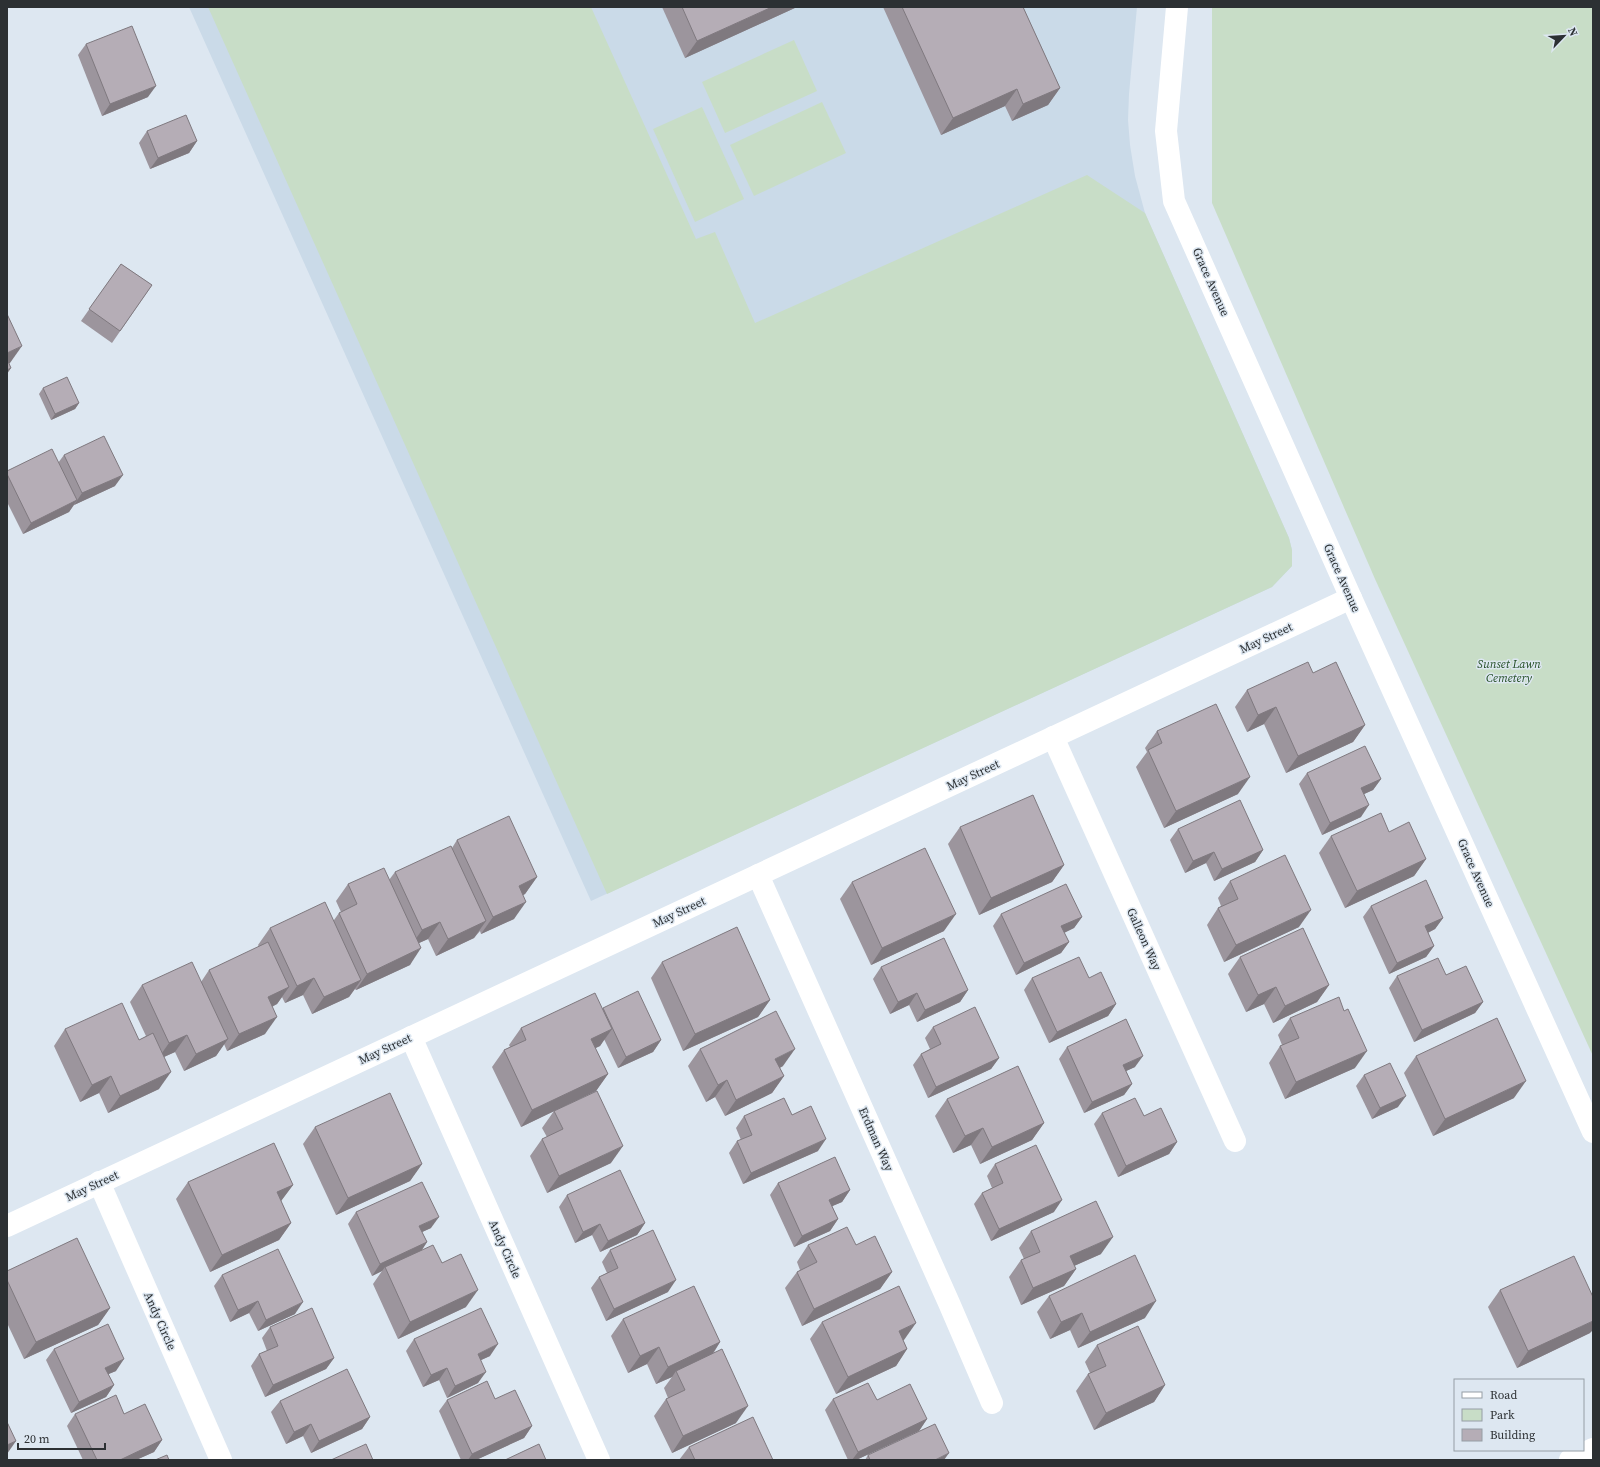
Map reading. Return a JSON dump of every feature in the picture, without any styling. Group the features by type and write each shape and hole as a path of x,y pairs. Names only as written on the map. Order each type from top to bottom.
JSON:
{"street":[{"name":"Grace Avenue","path":"1177,7 1166,131 1174,201 1351,598 1593,1132"},
{"name":"May Street","path":"7,1226 98,1182 1351,598"},
{"name":"Galleon Way","path":"1053,737 1235,1141"},
{"name":"Erdman Way","path":"758,875 946,1296 992,1404"},
{"name":"Andy Circle","path":"411,1037 599,1460"},
{"name":"Andy Circle","path":"98,1182 221,1460"},
{"path":"1570,1460 1593,1449"}],"shaded area":[{"path":"189,7 1137,7 1128,120 1135,176 1145,213 1289,538 1292,550 1292,566 1272,587 591,901"}],"green space":[{"path":"208,7 591,7 696,239 715,232 755,323 1087,175 1145,213 1289,538 1292,550 1292,566 1272,587 607,894"},
{"name":"Sunset Lawn Cemetery","path":"1212,7 1593,7 1593,1056 1375,579 1212,203"},
{"path":"794,40 817,91 725,133 702,82"},
{"path":"822,102 846,153 754,196 730,145"},
{"path":"702,107 744,199 695,222 653,129"}],"building":[{"path":"682,7 772,7 697,41"},
{"path":"902,7 1023,7 1060,88 1023,104 1017,89 953,118"},
{"path":"132,26 156,86 110,104 86,44"},
{"path":"186,115 197,141 158,158 147,131"},
{"path":"121,264 152,285 120,331 89,309"},
{"path":"7,314 22,346 7,353"},
{"path":"7,359 11,368 7,370"},
{"path":"67,377 79,403 55,414 43,388"},
{"path":"104,436 123,475 82,493 64,455"},
{"path":"52,449 77,500 31,523 7,474 7,471"},
{"path":"1308,662 1313,673 1336,662 1365,725 1298,756 1276,707 1258,715 1247,690"},
{"path":"1216,704 1250,777 1176,811 1148,750 1162,743 1157,731"},
{"path":"1365,746 1381,779 1361,788 1369,805 1330,823 1307,773"},
{"path":"1033,795 1064,865 991,898 960,827"},
{"path":"1240,800 1263,850 1222,869 1214,852 1193,861 1178,829"},
{"path":"1381,813 1389,832 1409,822 1426,859 1357,891 1331,836"},
{"path":"509,816 537,877 519,886 526,902 493,917 457,840"},
{"path":"451,846 486,921 448,939 440,922 422,930 395,872"},
{"path":"925,848 956,914 882,948 852,882"},
{"path":"1285,855 1311,910 1236,945 1218,908 1238,899 1230,881"},
{"path":"384,868 421,948 367,974 339,913 357,904 348,884"},
{"path":"1426,880 1443,918 1425,926 1434,946 1397,963 1371,906"},
{"path":"1066,884 1082,917 1061,926 1069,942 1024,963 1001,914"},
{"path":"325,902 361,980 324,997 314,978 297,986 270,928"},
{"path":"737,927 770,1000 695,1034 662,962"},
{"path":"1303,928 1329,985 1285,1006 1276,987 1258,995 1240,957"},
{"path":"944,938 968,990 925,1010 917,993 898,1002 881,967"},
{"path":"268,942 289,987 268,997 277,1017 239,1034 209,970"},
{"path":"1079,957 1089,978 1101,972 1116,1004 1057,1032 1032,978"},
{"path":"1438,958 1446,975 1466,966 1483,1002 1422,1030 1397,976"},
{"path":"192,962 228,1039 196,1054 187,1035 169,1043 142,985"},
{"path":"638,991 661,1040 626,1057 603,1008"},
{"path":"595,993 612,1029 591,1039 608,1074 532,1110 504,1050 526,1040 521,1028"},
{"path":"1339,997 1344,1011 1348,1009 1367,1051 1296,1082 1280,1046 1299,1038 1290,1018"},
{"path":"122,1003 139,1040 153,1033 171,1072 120,1096 111,1076 92,1085 65,1029"},
{"path":"975,1007 999,1058 936,1087 921,1054 941,1044 933,1027"},
{"path":"776,1011 795,1049 775,1059 784,1076 736,1100 727,1080 718,1085 700,1049"},
{"path":"1497,1018 1526,1081 1445,1119 1416,1056"},
{"path":"1126,1019 1143,1056 1123,1065 1132,1084 1092,1102 1067,1047"},
{"path":"1390,1063 1406,1096 1380,1108 1364,1075"},
{"path":"1018,1066 1044,1123 992,1147 983,1128 965,1136 947,1099"},
{"path":"597,1091 623,1146 559,1176 542,1139 563,1129 554,1111"},
{"path":"390,1093 422,1164 348,1198 315,1127"},
{"path":"784,1098 792,1115 811,1106 826,1139 751,1173 737,1141 752,1135 744,1116"},
{"path":"1135,1098 1144,1116 1161,1108 1177,1142 1126,1166 1102,1113"},
{"path":"274,1143 293,1185 277,1192 291,1223 222,1255 188,1182"},
{"path":"1036,1145 1062,1200 999,1229 982,1193 1003,1183 995,1164"},
{"path":"835,1157 850,1190 829,1200 838,1219 802,1236 778,1183"},
{"path":"620,1170 645,1223 608,1241 600,1224 583,1232 567,1195"},
{"path":"422,1182 439,1217 419,1226 427,1242 380,1264 356,1212"},
{"path":"1096,1201 1113,1237 1070,1256 1076,1269 1033,1288 1021,1260 1040,1252 1031,1231"},
{"path":"847,1227 856,1245 875,1236 892,1272 814,1309 797,1272 817,1262 808,1245"},
{"path":"653,1230 676,1280 614,1309 599,1277 618,1268 610,1250"},
{"path":"77,1238 110,1308 36,1342 7,1280 7,1271"},
{"path":"433,1245 442,1263 461,1254 478,1290 410,1322 385,1267"},
{"path":"278,1249 303,1302 266,1320 258,1301 238,1310 222,1275"},
{"path":"1135,1255 1156,1301 1090,1332 1082,1313 1061,1322 1049,1296"},
{"path":"1574,1256 1593,1297 1593,1321 1528,1351 1500,1290"},
{"path":"694,1286 720,1342 668,1367 659,1347 640,1356 623,1319"},
{"path":"899,1286 916,1323 899,1331 907,1349 848,1377 822,1322"},
{"path":"312,1308 334,1358 273,1385 259,1354 278,1346 270,1327"},
{"path":"481,1308 498,1344 478,1354 486,1372 455,1386 447,1368 431,1375 414,1339"},
{"path":"108,1324 124,1359 105,1368 114,1385 79,1402 54,1349"},
{"path":"1138,1326 1165,1385 1106,1413 1088,1374 1106,1366 1097,1345"},
{"path":"722,1349 748,1406 683,1436 666,1399 685,1390 676,1371"},
{"path":"347,1369 370,1417 319,1441 311,1424 294,1432 280,1401"},
{"path":"487,1381 495,1399 515,1390 532,1426 472,1454 447,1400"},
{"path":"868,1383 877,1400 910,1384 927,1419 858,1452 833,1399"},
{"path":"116,1395 124,1414 145,1404 162,1440 120,1460 97,1460 75,1414"},
{"path":"753,1417 773,1460 695,1460 689,1447"},
{"path":"7,1422 16,1441 7,1445"},
{"path":"935,1424 949,1453 935,1460 870,1460 868,1455"},
{"path":"366,1444 373,1460 331,1460"},
{"path":"539,1444 546,1460 505,1460"},
{"path":"167,1455 169,1460 155,1460"}]}
